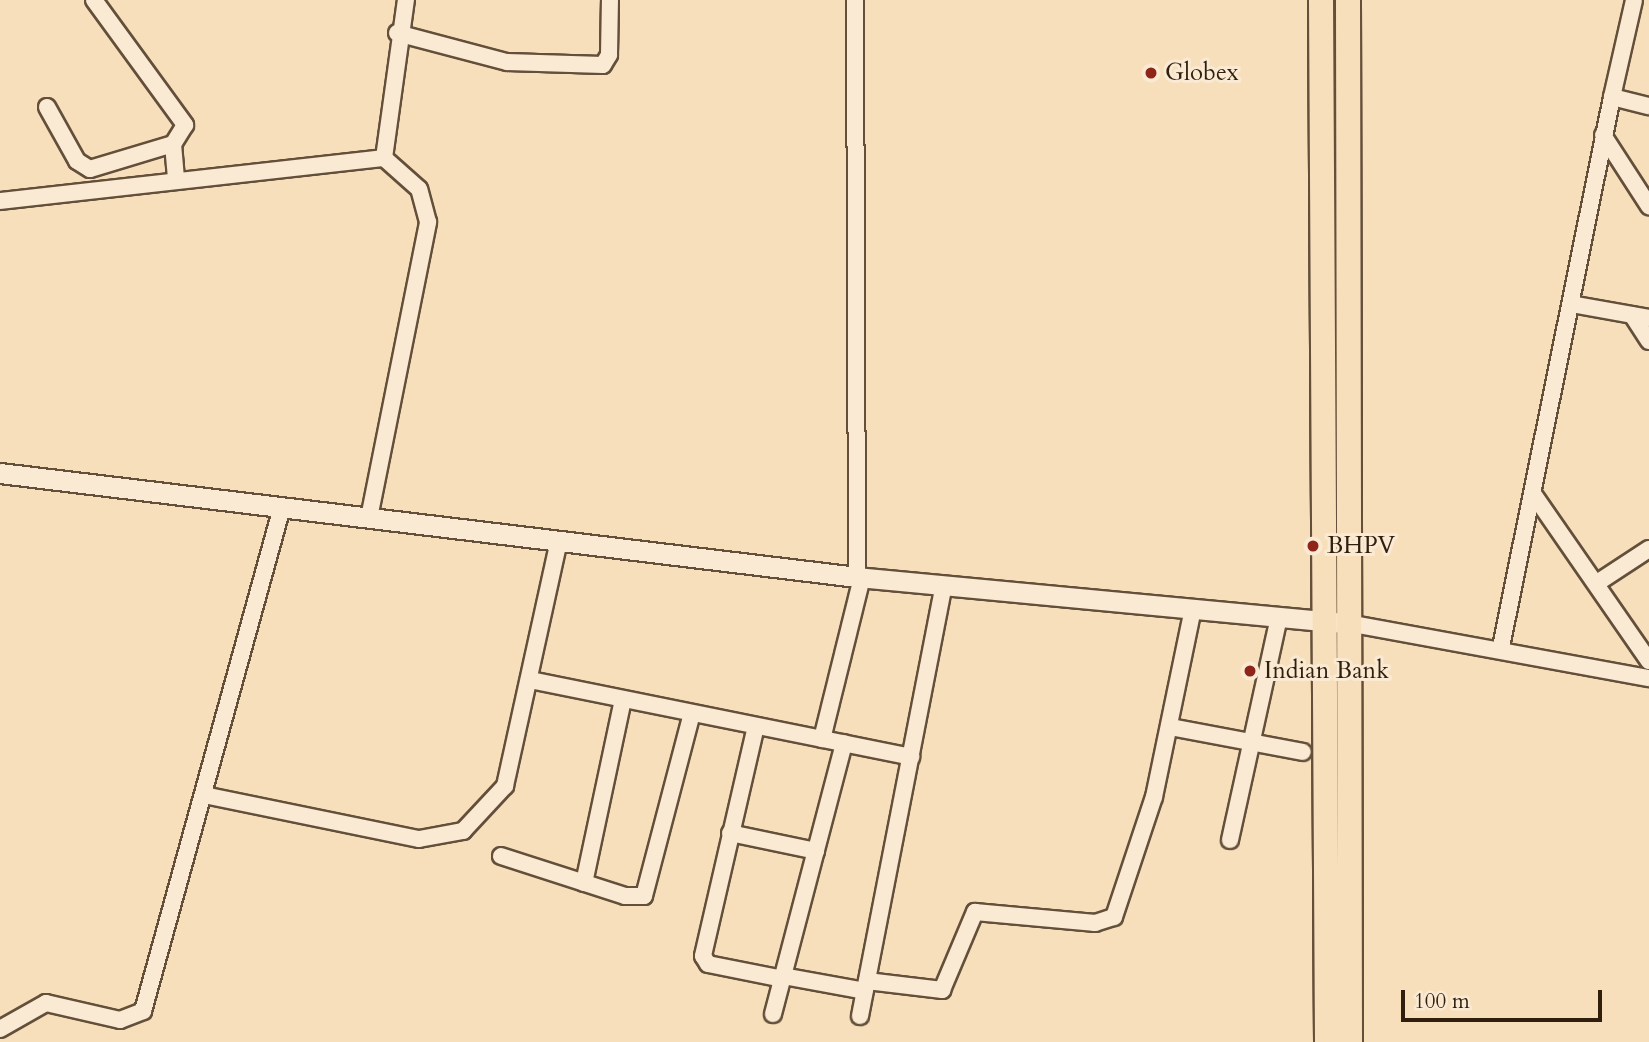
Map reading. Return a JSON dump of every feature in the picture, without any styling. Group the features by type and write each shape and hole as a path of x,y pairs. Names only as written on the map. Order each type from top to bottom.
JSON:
{"main road":[{"path":"1321,0 1350,1042"},
{"path":"1327,1042 1338,622 1348,0"}],"street":[{"path":"94,0 185,125 173,144 176,181"},
{"path":"384,158 395,106 397,33 406,0"},
{"path":"397,33 507,62 603,65 610,55 610,0"},
{"path":"822,739 859,577 855,0"},
{"path":"1501,647 1534,495 1602,135 1634,0"},
{"path":"1612,97 1649,106"},
{"path":"47,107 77,161 90,169 173,144"},
{"path":"1602,135 1649,206"},
{"path":"0,201 384,158 419,189 428,222 369,518"},
{"path":"1571,304 1649,318"},
{"path":"1632,315 1649,341"},
{"path":"0,473 859,577 1338,622 1501,647 1649,678"},
{"path":"1534,495 1649,661"},
{"path":"0,1029 46,1003 120,1020 143,1011 282,507"},
{"path":"204,795 419,839 463,831 505,786 559,541"},
{"path":"1597,583 1649,549"},
{"path":"860,1016 944,584"},
{"path":"756,726 703,956 708,964 783,977 866,986 942,990 975,912 1096,923 1114,918 1139,850 1171,727 1193,609"},
{"path":"1230,840 1248,745 1279,618"},
{"path":"530,680 911,757"},
{"path":"584,883 623,699"},
{"path":"501,856 636,899 644,896 692,713"},
{"path":"1171,727 1248,745 1303,752"},
{"path":"774,1014 844,743"},
{"path":"730,833 816,852"}],"place":[{"name":"Globex","path":"1151,73"},
{"name":"BHPV","path":"1313,546"},
{"name":"Indian Bank","path":"1250,671"}]}
